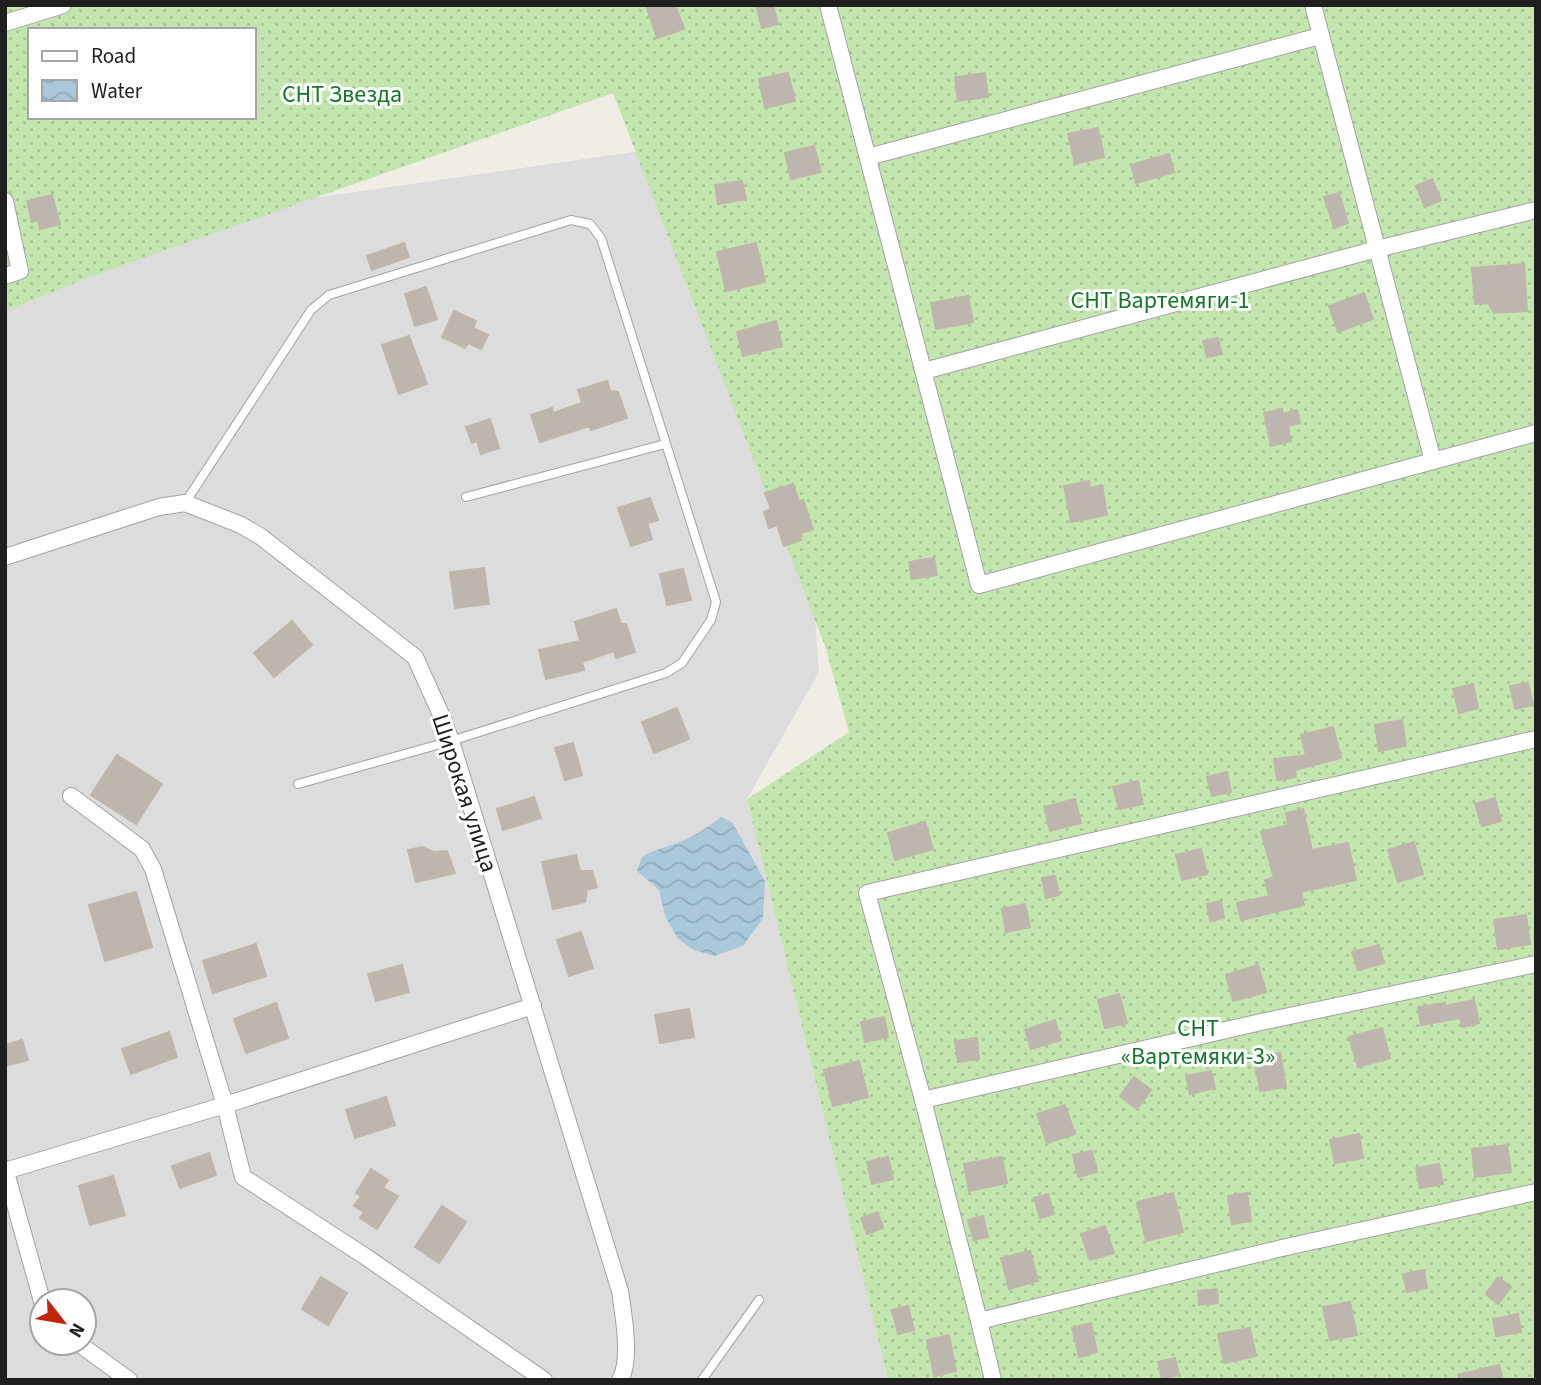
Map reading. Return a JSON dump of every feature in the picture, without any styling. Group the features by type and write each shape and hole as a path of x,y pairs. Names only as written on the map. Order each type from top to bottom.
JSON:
{"street":[{"path":"5,23 64,5"},
{"path":"828,5 979,585 1536,433"},
{"path":"1313,5 1433,461"},
{"path":"868,157 1320,36"},
{"path":"5,201 20,271 5,276"},
{"path":"924,371 1377,249 1536,210"},
{"path":"5,557 159,507 185,503"},
{"name":"Широкая улица","path":"185,503 241,525 260,536 415,657 451,741 620,1291 626,1377"},
{"path":"993,1380 923,1100 867,894 1536,739"},
{"path":"71,796 142,849 153,869 225,1105 243,1177 366,1257 544,1380"},
{"path":"923,1100 1261,1022 1536,964"},
{"path":"38,1287 5,1170 225,1105 533,1006"},
{"path":"979,1321 1282,1248 1536,1192"},
{"path":"97,1357 129,1380"}],"lane":[{"path":"185,503 311,310 329,295 571,220 590,224 601,238 716,602 711,620 682,663 666,673 451,741 298,784"},
{"path":"466,497 665,444"},
{"path":"702,1380 759,1300"}],"shaded area":[{"path":"668,147 802,442 819,672 747,799 888,1380 5,1380 5,304 314,198"}],"green space":[{"path":"5,5 1536,5 1536,1380 888,1380 747,799 849,732 825,646 613,93 95,275 5,311"}],"water":[{"path":"721,817 732,822 765,881 763,918 743,946 714,956 694,950 678,939 665,916 659,890 637,871 642,857 687,839"}],"building":[{"path":"654,5 675,5 684,29 657,38 647,8"},
{"path":"756,5 773,5 778,24 762,28"},
{"path":"788,73 795,101 765,108 759,79"},
{"path":"985,73 988,97 958,101 955,77"},
{"path":"1098,128 1104,157 1075,164 1068,134"},
{"path":"814,146 821,172 791,179 785,153"},
{"path":"1169,154 1174,172 1136,183 1131,165"},
{"path":"1432,179 1441,200 1425,207 1416,186"},
{"path":"742,181 746,199 718,204 715,185"},
{"path":"1339,193 1348,223 1334,228 1324,197"},
{"path":"52,195 60,224 40,229 38,220 32,222 27,201"},
{"path":"404,243 409,257 372,270 367,256"},
{"path":"756,243 765,282 726,291 717,252"},
{"path":"1524,264 1527,311 1494,313 1488,303 1475,304 1472,268"},
{"path":"426,287 437,319 415,326 405,294"},
{"path":"1364,293 1373,319 1338,332 1329,306"},
{"path":"968,296 973,322 936,329 931,303"},
{"path":"454,311 476,321 473,328 488,335 481,349 468,343 465,348 442,337"},
{"path":"776,321 782,346 743,356 737,332"},
{"path":"409,336 427,384 399,394 382,345"},
{"path":"1218,338 1222,354 1207,357 1203,341"},
{"path":"607,381 610,391 618,392 627,418 591,430 589,426 540,442 531,415 552,408 553,413 582,403 578,390"},
{"path":"1282,409 1283,414 1297,410 1300,423 1288,426 1291,441 1271,446 1264,413"},
{"path":"490,419 499,448 481,454 477,441 472,443 466,427"},
{"path":"1089,481 1090,488 1102,485 1107,515 1071,522 1064,486"},
{"path":"793,484 799,502 803,500 813,529 799,534 801,540 784,546 777,525 769,528 764,512 771,509 765,493"},
{"path":"650,498 658,520 647,523 652,539 631,546 618,508"},
{"path":"934,558 937,575 912,579 909,562"},
{"path":"484,568 489,604 455,608 450,572"},
{"path":"683,569 691,600 667,605 660,574"},
{"path":"616,609 621,624 626,624 635,652 616,658 614,651 582,662 584,670 546,679 539,650 580,641 575,622"},
{"path":"292,621 312,645 274,677 254,653"},
{"path":"1528,683 1533,705 1515,709 1510,686"},
{"path":"1473,684 1478,708 1459,713 1453,689"},
{"path":"677,708 689,739 654,753 642,722"},
{"path":"1402,720 1406,746 1379,751 1375,725"},
{"path":"1333,727 1341,758 1295,770 1296,777 1277,780 1274,759 1306,755 1301,735"},
{"path":"573,743 582,775 565,780 555,748"},
{"path":"117,755 162,784 136,824 91,795"},
{"path":"1227,772 1231,792 1212,796 1207,777"},
{"path":"1138,781 1143,804 1119,809 1113,787"},
{"path":"534,797 541,818 503,830 497,809"},
{"path":"1495,798 1501,821 1482,826 1475,804"},
{"path":"1075,799 1081,823 1050,831 1044,807"},
{"path":"1303,809 1312,850 1348,843 1356,880 1301,892 1304,905 1241,920 1237,903 1269,896 1265,880 1274,878 1261,832 1288,825 1286,813"},
{"path":"925,822 933,849 895,860 888,833"},
{"path":"1414,842 1423,874 1398,882 1388,850"},
{"path":"422,847 434,852 447,851 455,873 416,882 408,850"},
{"path":"1201,849 1207,874 1182,880 1176,855"},
{"path":"576,855 580,871 592,871 597,887 587,890 585,902 553,909 542,862"},
{"path":"1055,876 1059,895 1046,898 1042,878"},
{"path":"136,892 152,947 105,961 89,905"},
{"path":"1221,901 1224,918 1210,921 1207,904"},
{"path":"1025,904 1030,927 1006,932 1002,909"},
{"path":"1526,915 1530,944 1498,949 1494,920"},
{"path":"581,932 593,968 569,976 557,940"},
{"path":"256,944 266,976 213,993 203,961"},
{"path":"1379,945 1384,963 1358,970 1352,952"},
{"path":"402,965 409,992 376,1001 368,974"},
{"path":"1258,965 1266,992 1233,1001 1226,975"},
{"path":"1119,994 1127,1023 1105,1028 1098,1000"},
{"path":"1474,1000 1479,1023 1462,1027 1460,1018 1421,1025 1418,1007 1445,1003 1445,1006"},
{"path":"276,1003 288,1038 246,1053 234,1019"},
{"path":"689,1009 694,1037 660,1043 655,1015"},
{"path":"884,1017 888,1037 865,1042 861,1022"},
{"path":"1055,1020 1061,1040 1031,1049 1025,1030"},
{"path":"1382,1028 1390,1058 1358,1067 1349,1037"},
{"path":"169,1032 177,1057 131,1074 122,1049"},
{"path":"977,1038 979,1059 958,1062 955,1041"},
{"path":"22,1040 28,1060 5,1066 5,1045"},
{"path":"1280,1053 1286,1087 1260,1091 1254,1058"},
{"path":"859,1061 868,1097 833,1106 824,1070"},
{"path":"1211,1071 1215,1088 1190,1094 1186,1076"},
{"path":"1134,1077 1151,1090 1137,1109 1120,1096"},
{"path":"386,1097 395,1125 355,1138 346,1110"},
{"path":"1065,1105 1075,1134 1047,1143 1037,1114"},
{"path":"1359,1134 1363,1158 1335,1163 1330,1140"},
{"path":"1507,1145 1511,1172 1475,1177 1472,1149"},
{"path":"1092,1151 1097,1172 1078,1177 1073,1155"},
{"path":"209,1153 216,1175 180,1188 172,1166"},
{"path":"888,1157 893,1179 872,1184 867,1162"},
{"path":"1002,1157 1007,1183 969,1191 964,1164"},
{"path":"1439,1164 1443,1184 1420,1188 1416,1168"},
{"path":"371,1169 388,1180 383,1188 398,1196 377,1229 360,1218 364,1212 354,1206 361,1196 356,1193"},
{"path":"113,1176 125,1215 90,1225 79,1186"},
{"path":"1173,1193 1183,1232 1146,1241 1137,1202"},
{"path":"1247,1193 1251,1221 1232,1224 1228,1196"},
{"path":"1048,1194 1054,1214 1040,1218 1034,1198"},
{"path":"442,1206 466,1222 439,1263 415,1247"},
{"path":"878,1212 883,1228 867,1234 861,1218"},
{"path":"983,1216 988,1237 974,1240 968,1220"},
{"path":"1105,1226 1114,1253 1090,1260 1081,1234"},
{"path":"1030,1251 1038,1281 1009,1289 1001,1258"},
{"path":"1424,1270 1427,1288 1407,1292 1403,1274"},
{"path":"321,1277 347,1293 328,1325 302,1309"},
{"path":"1498,1277 1511,1287 1498,1304 1486,1294"},
{"path":"1217,1289 1218,1303 1199,1305 1198,1291"},
{"path":"1350,1302 1357,1335 1330,1340 1323,1307"},
{"path":"908,1306 914,1330 898,1334 892,1310"},
{"path":"1518,1314 1521,1332 1496,1336 1493,1319"},
{"path":"1091,1323 1097,1352 1079,1357 1072,1328"},
{"path":"1250,1328 1256,1356 1224,1363 1218,1334"},
{"path":"949,1335 956,1371 934,1376 927,1340"},
{"path":"1175,1358 1179,1375 1162,1379 1158,1362"},
{"path":"1499,1365 1503,1380 1459,1380 1458,1375"}],"park label":[{"name":"СНТ Звезда","path":"342,94"},
{"name":"СНТ Вартемяги-1","path":"1160,300"},
{"name":"СНТ «Вартемяки-3»","path":"1198,1042"}]}
